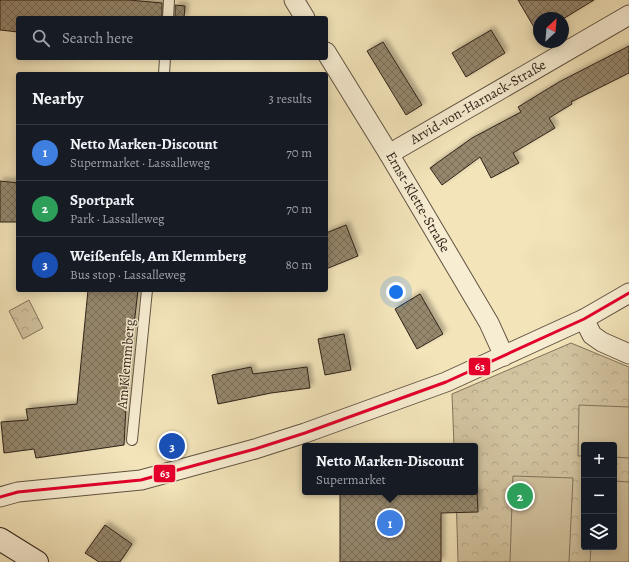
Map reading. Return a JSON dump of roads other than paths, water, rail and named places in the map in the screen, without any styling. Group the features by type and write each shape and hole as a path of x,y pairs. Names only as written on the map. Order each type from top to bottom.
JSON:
{"main road":[{"path":"0,539 37,562"}],"street":[{"path":"294,0 304,16"},
{"name":"Arvid-von-Harnack-Straße","path":"389,154 629,15"},
{"name":"Ernst-Klette-Straße","path":"328,55 389,154 489,323 504,356"},
{"path":"0,497 18,492 141,480 255,449 305,433 446,382 584,319 629,293"},
{"path":"584,319 592,335 602,342 629,354"}],"lane":[{"path":"168,16 169,0"},
{"path":"164,72 165,60"},
{"name":"Am Klemmberg","path":"132,440 147,292"}],"place":[{"name":"Weißenfels, Am Klemmberg","path":"172,446"},
{"name":"Sportpark","path":"520,496"},
{"name":"Netto Marken-Discount","path":"390,523"}]}
